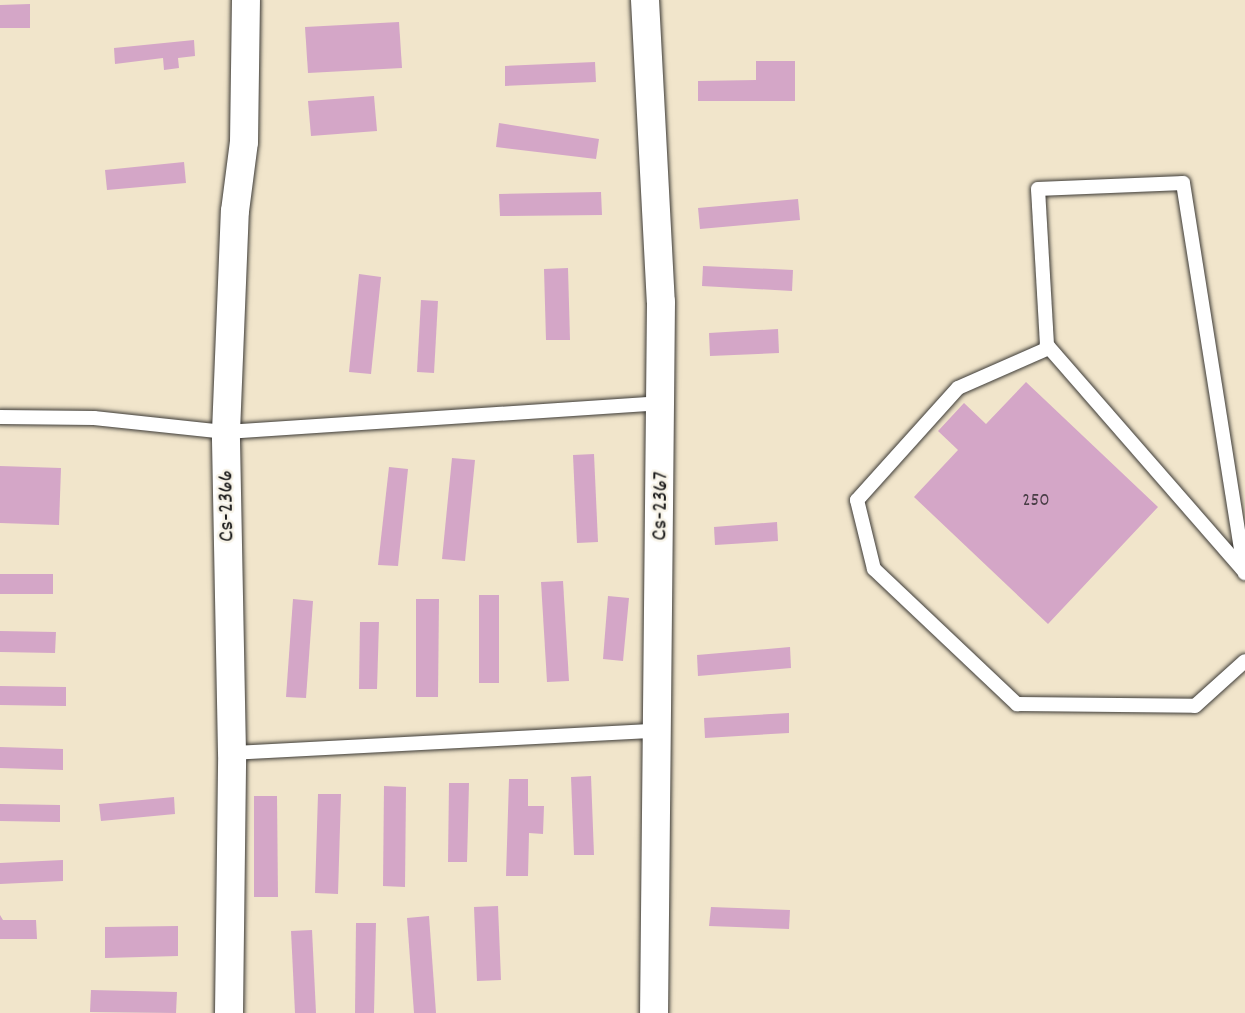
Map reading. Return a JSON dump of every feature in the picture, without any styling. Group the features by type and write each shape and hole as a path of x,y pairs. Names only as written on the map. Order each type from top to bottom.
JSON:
{"street":[{"name":"Cs-2366","path":"229,1013 232,753 226,432 235,211 244,142 246,0"},
{"name":"Cs-2367","path":"645,0 661,302 654,1013"}],"lane":[{"path":"1183,183 1245,572 1049,348 1038,189 1183,183"},
{"path":"1049,348 958,388 857,500 874,569 1017,704 1195,706 1245,662"},
{"path":"0,417 94,418 226,432 659,403"},
{"path":"232,753 657,731"}],"building":[{"path":"30,4 30,28 0,28 0,5"},
{"path":"399,22 402,68 308,73 305,27"},
{"path":"194,40 195,56 178,58 179,68 164,70 163,58 115,64 114,48"},
{"path":"756,61 795,61 795,101 698,101 698,81 756,80"},
{"path":"595,62 596,82 505,86 505,66"},
{"path":"374,96 377,131 311,136 308,101"},
{"path":"499,123 599,139 596,159 496,147"},
{"path":"184,162 186,183 107,190 105,170"},
{"path":"601,192 602,215 500,216 499,194"},
{"path":"798,199 800,220 700,229 698,208"},
{"path":"703,266 793,270 792,291 702,286"},
{"path":"568,268 570,340 546,340 544,269"},
{"path":"359,274 381,277 371,374 349,372"},
{"path":"421,300 438,301 434,373 417,372"},
{"path":"778,329 779,353 710,356 709,333"},
{"path":"1026,382 1158,507 1048,624 914,497 958,450 938,431 964,403 986,424"},
{"path":"594,454 598,542 577,543 573,455"},
{"path":"452,458 475,460 465,561 442,559"},
{"path":"0,466 61,468 59,525 0,523"},
{"path":"389,467 408,469 398,566 378,565"},
{"path":"777,522 778,541 715,545 714,527"},
{"path":"0,574 53,574 53,594 0,594"},
{"path":"563,581 569,681 547,682 541,582"},
{"path":"479,595 499,595 499,683 479,683"},
{"path":"608,596 629,598 623,661 603,659"},
{"path":"293,599 313,601 306,698 286,697"},
{"path":"416,599 439,599 438,697 416,697"},
{"path":"360,622 379,622 377,689 359,689"},
{"path":"0,631 56,632 55,653 0,652"},
{"path":"790,647 791,668 698,676 697,655"},
{"path":"0,686 66,687 66,706 0,705"},
{"path":"789,713 789,733 705,738 704,718"},
{"path":"0,747 63,749 63,770 0,768"},
{"path":"591,776 594,855 574,855 571,777"},
{"path":"509,779 528,779 528,806 544,806 543,834 529,833 528,876 506,876"},
{"path":"449,783 469,783 467,862 448,862"},
{"path":"384,786 406,787 405,887 383,886"},
{"path":"318,794 341,794 338,894 315,893"},
{"path":"254,796 277,796 278,897 254,897"},
{"path":"174,797 175,814 101,821 99,804"},
{"path":"0,804 60,805 60,822 0,821"},
{"path":"63,860 63,881 0,884 0,863"},
{"path":"498,906 501,980 477,981 474,907"},
{"path":"711,907 790,910 789,929 709,926"},
{"path":"0,915 3,920 36,920 37,939 0,939"},
{"path":"429,916 436,1013 414,1013 407,918"},
{"path":"356,923 376,923 374,1013 355,1013"},
{"path":"178,926 178,956 105,958 105,927"},
{"path":"312,930 316,1013 295,1013 291,931"},
{"path":"91,990 177,992 176,1013 90,1012"}]}
